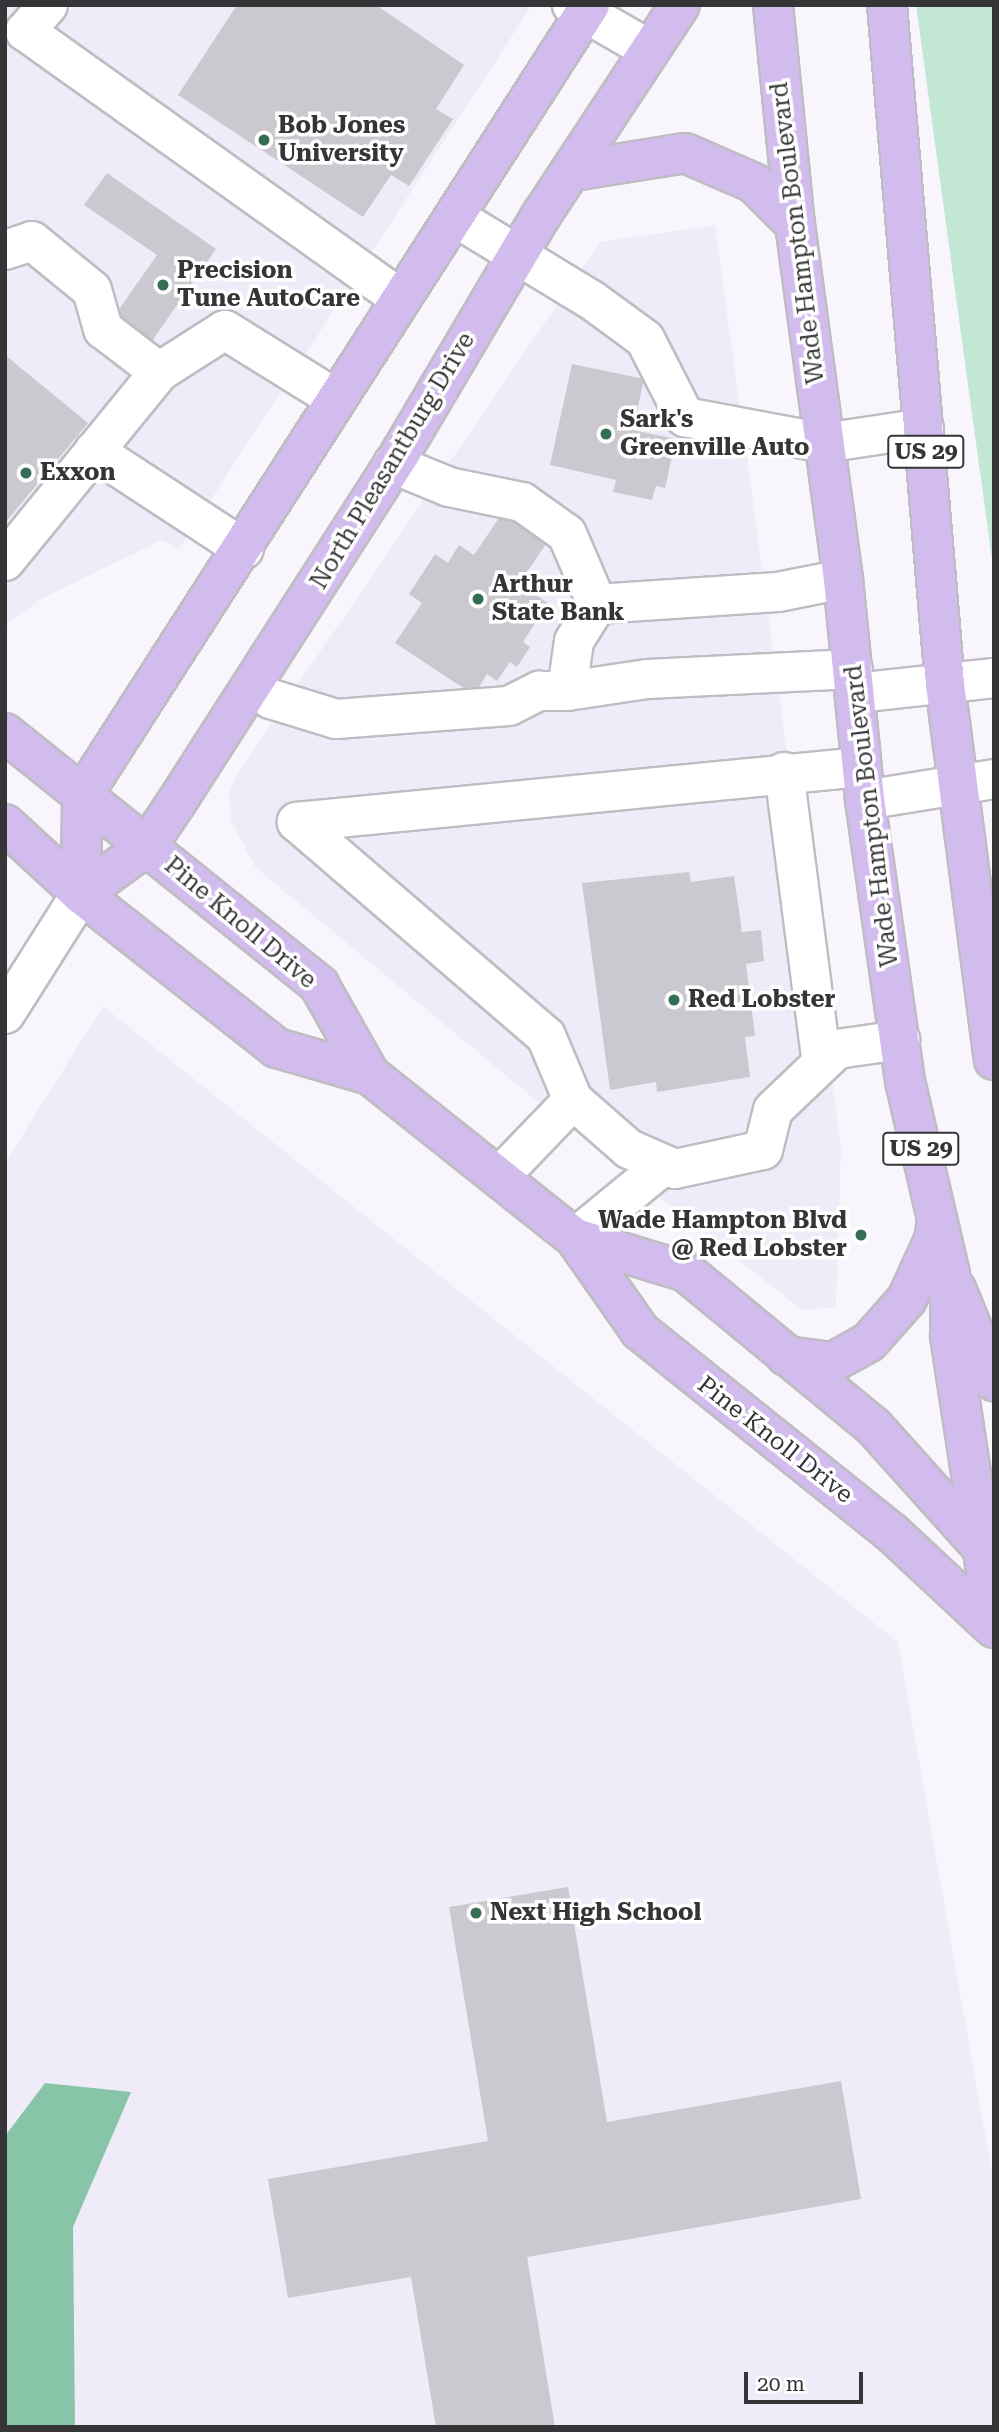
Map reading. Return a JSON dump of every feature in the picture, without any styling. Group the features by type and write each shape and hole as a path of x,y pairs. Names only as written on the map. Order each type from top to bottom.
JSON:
{"main road":[{"name":"North Pleasantburg Drive","path":"81,894 147,846 253,687 393,464 517,258 680,5"},
{"name":"Wade Hampton Boulevard","path":"773,5 795,224 843,579 863,783 905,1081 950,1274 950,1336 988,1556 994,1625"},
{"name":"US 29","path":"887,5 945,684 976,781 994,1060"},
{"path":"81,894 82,796 244,549 399,298 455,217 583,7"},
{"path":"573,171 685,153 754,183 795,224"},
{"path":"5,733 82,796"},
{"name":"Pine Knoll Drive","path":"82,796 318,985 370,1075 575,1238 640,1331 890,1531 994,1625"},
{"path":"5,824 81,894"},
{"name":"Pine Knoll Drive","path":"81,894 277,1048 370,1075"},
{"path":"786,1356 832,1362 869,1342 907,1299 934,1240 937,1218"},
{"name":"Pine Knoll Drive","path":"575,1238 685,1272 874,1427 988,1556"},
{"path":"950,1274 994,1381"}],"street":[{"path":"583,7 650,50"},
{"path":"26,18 399,298"},
{"path":"455,217 517,258 593,301 645,339 685,417 824,443 924,428"},
{"path":"5,250 32,241 92,290 103,329 159,372"},
{"path":"5,561 159,372 225,330 336,398"},
{"path":"94,451 244,549"},
{"path":"393,464 449,486 522,502 567,534 597,604"},
{"path":"597,604 778,592 843,579"},
{"path":"567,691 574,641 597,604"},
{"path":"253,687 271,699 336,719 509,706 538,691 567,691 648,679 945,684 994,678"},
{"path":"784,772 822,1063"},
{"path":"900,1040 837,1049 773,1111 763,1150 675,1169 629,1149 573,1100 546,1035 297,822 784,772 863,783 976,781"},
{"path":"5,1014 81,894"},
{"path":"499,1177 573,1100"},
{"path":"575,1238 664,1165"}],"shaded area":[{"path":"5,5 532,5 179,549 162,540 41,599 5,626"},
{"path":"715,225 841,1147 836,1307 802,1310 526,1092 255,867 231,820 229,793 238,772 600,242"},
{"name":"Next High School","path":"103,1006 898,1642 994,2185 994,2427 5,2427 5,1163"}],"green space":[{"path":"916,5 994,5 994,574"},
{"path":"45,2083 131,2092 73,2227 75,2427 5,2427 5,2136"}],"building":[{"path":"237,5 376,5 464,65 436,109 453,119 409,186 391,175 363,217 178,95"},
{"name":"Precision Tune AutoCare","path":"107,173 216,249 152,341 115,315 157,255 84,205"},
{"name":"Exxon","path":"5,355 88,423 5,523"},
{"name":"Sark's Greenville Auto","path":"572,364 644,379 633,430 676,439 665,488 656,486 652,500 613,492 616,480 550,465"},
{"name":"Arthur State Bank","path":"505,509 550,538 519,584 548,603 523,642 530,647 517,667 510,662 497,681 487,674 474,695 395,643 422,603 409,594 435,554 448,563 459,545 474,555"},
{"name":"Red Lobster","path":"689,872 691,882 734,876 742,932 761,930 764,961 746,964 755,1036 745,1037 750,1077 657,1092 656,1082 610,1090 582,883"},
{"path":"568,1887 607,2122 841,2081 861,2199 527,2257 555,2427 436,2427 411,2277 288,2298 268,2179 488,2141 449,1907"}],"place":[{"name":"Bob Jones University","path":"264,140"},
{"name":"Precision Tune AutoCare","path":"163,285"},
{"name":"Sark's Greenville Auto","path":"606,434"},
{"name":"Exxon","path":"26,473"},
{"name":"Arthur State Bank","path":"478,599"},
{"name":"Red Lobster","path":"674,1000"},
{"name":"Wade Hampton Blvd @ Red Lobster","path":"861,1235"},
{"name":"Next High School","path":"476,1913"}]}
